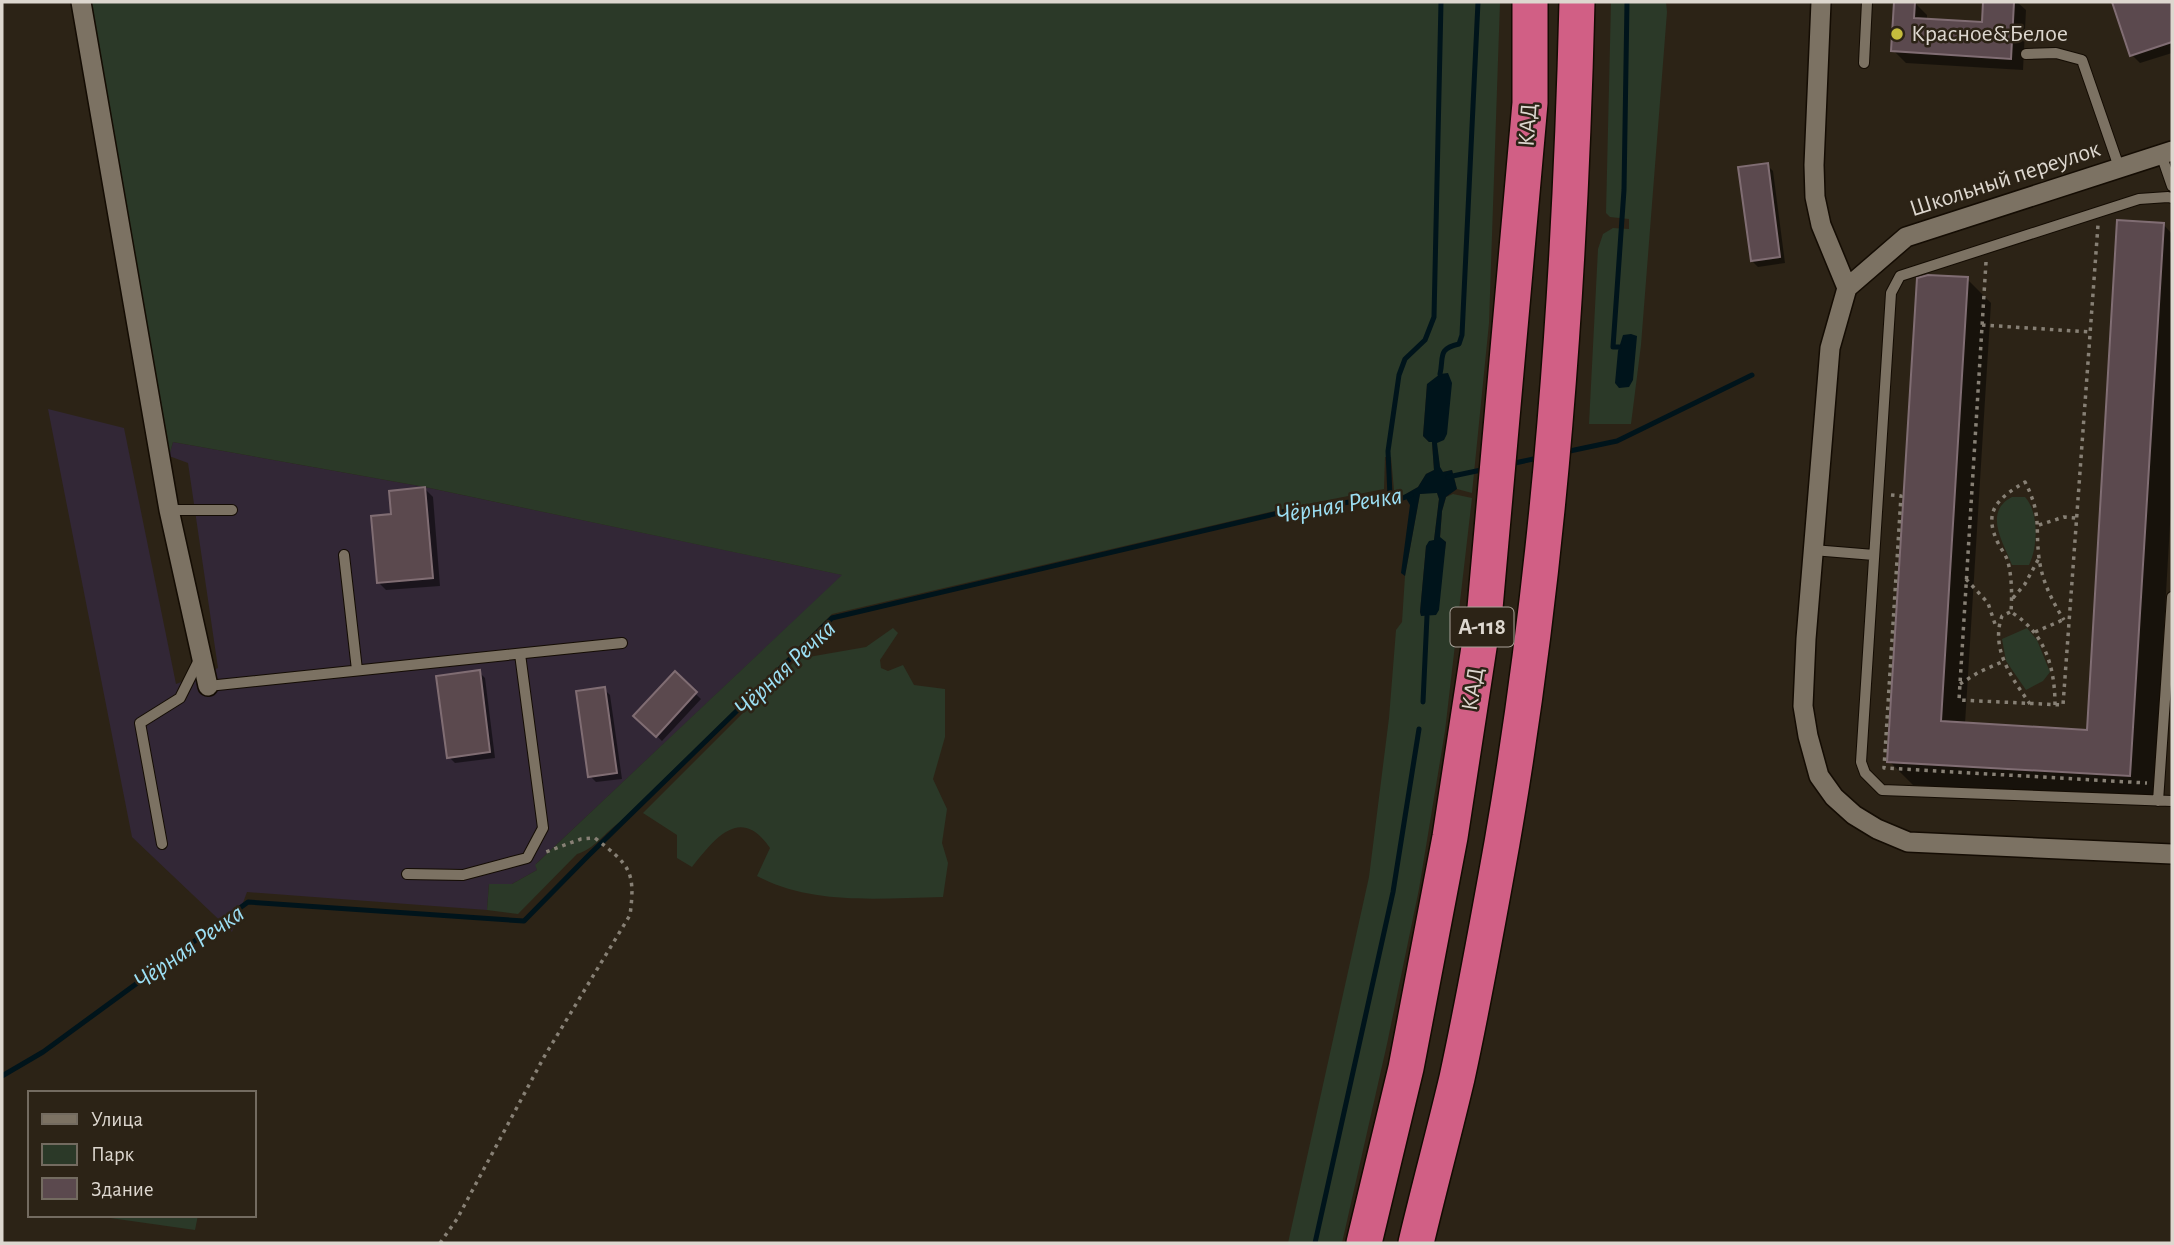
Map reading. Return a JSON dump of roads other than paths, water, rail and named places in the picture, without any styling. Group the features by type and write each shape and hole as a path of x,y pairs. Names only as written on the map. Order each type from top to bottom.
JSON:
{"highway":[{"name":"КАД","path":"1364,1243 1406,1068 1445,864 1485,608 1530,103 1530,2"},
{"name":"КАД","path":"1416,1243 1457,1076 1502,841 1535,615 1558,391 1577,2"}],"street":[{"path":"81,2 169,510 208,685"},
{"path":"1821,2 1815,197 1821,225 1847,288 1830,348 1804,692 1808,736 1819,776 1834,797 1854,815 1877,829 1908,842 2172,854"},
{"name":"Школьный переулок","path":"1847,288 1906,237 2167,152"}],"lane":[{"path":"1864,63 1867,2"},
{"path":"2026,54 2056,53 2082,60 2119,167"},
{"path":"2167,152 2172,186"},
{"path":"2172,198 2139,200 1900,276 1891,293 1861,762 1865,774 1882,790 2172,801"},
{"path":"169,510 232,510"},
{"path":"1813,550 1874,555"},
{"path":"344,555 357,670"},
{"path":"2158,801 2172,597"},
{"path":"208,685 622,643"},
{"path":"407,874 463,875 527,858 543,828 520,654"},
{"path":"162,845 140,723 180,698 202,655"}],"water":[{"path":"1623,335 1637,336 1633,380 1629,387 1619,388 1615,383 1618,351"},
{"path":"1448,373 1452,383 1447,434 1444,440 1437,443 1440,467 1443,472 1452,470 1457,489 1446,497 1442,511 1440,537 1446,542 1439,610 1436,615 1421,616 1426,546 1429,541 1434,540 1439,499 1437,493 1420,494 1405,576 1401,573 1410,505 1404,495 1418,487 1426,474 1434,470 1432,442 1423,436 1427,384 1440,374"}],"waterway":[{"path":"1390,496 1388,451 1399,375 1405,359 1425,340 1434,317 1441,2"},
{"path":"1440,374 1444,351 1459,344 1462,335 1478,2"},
{"path":"1619,347 1613,347 1624,190 1627,2"},
{"name":"Чёрная Речка","path":"1565,452 1617,441 1752,375"},
{"name":"Чёрная Речка","path":"1510,464 1538,458"},
{"name":"Чёрная Речка","path":"1448,477 1486,469"},
{"name":"Чёрная Речка","path":"2,1076 43,1052 248,902 524,921 832,618 1283,512 1411,495"},
{"path":"1423,702 1427,616"},
{"path":"1315,1243 1393,892 1419,729"}],"place":[{"name":"Красное&Белое","path":"1897,34"}]}
